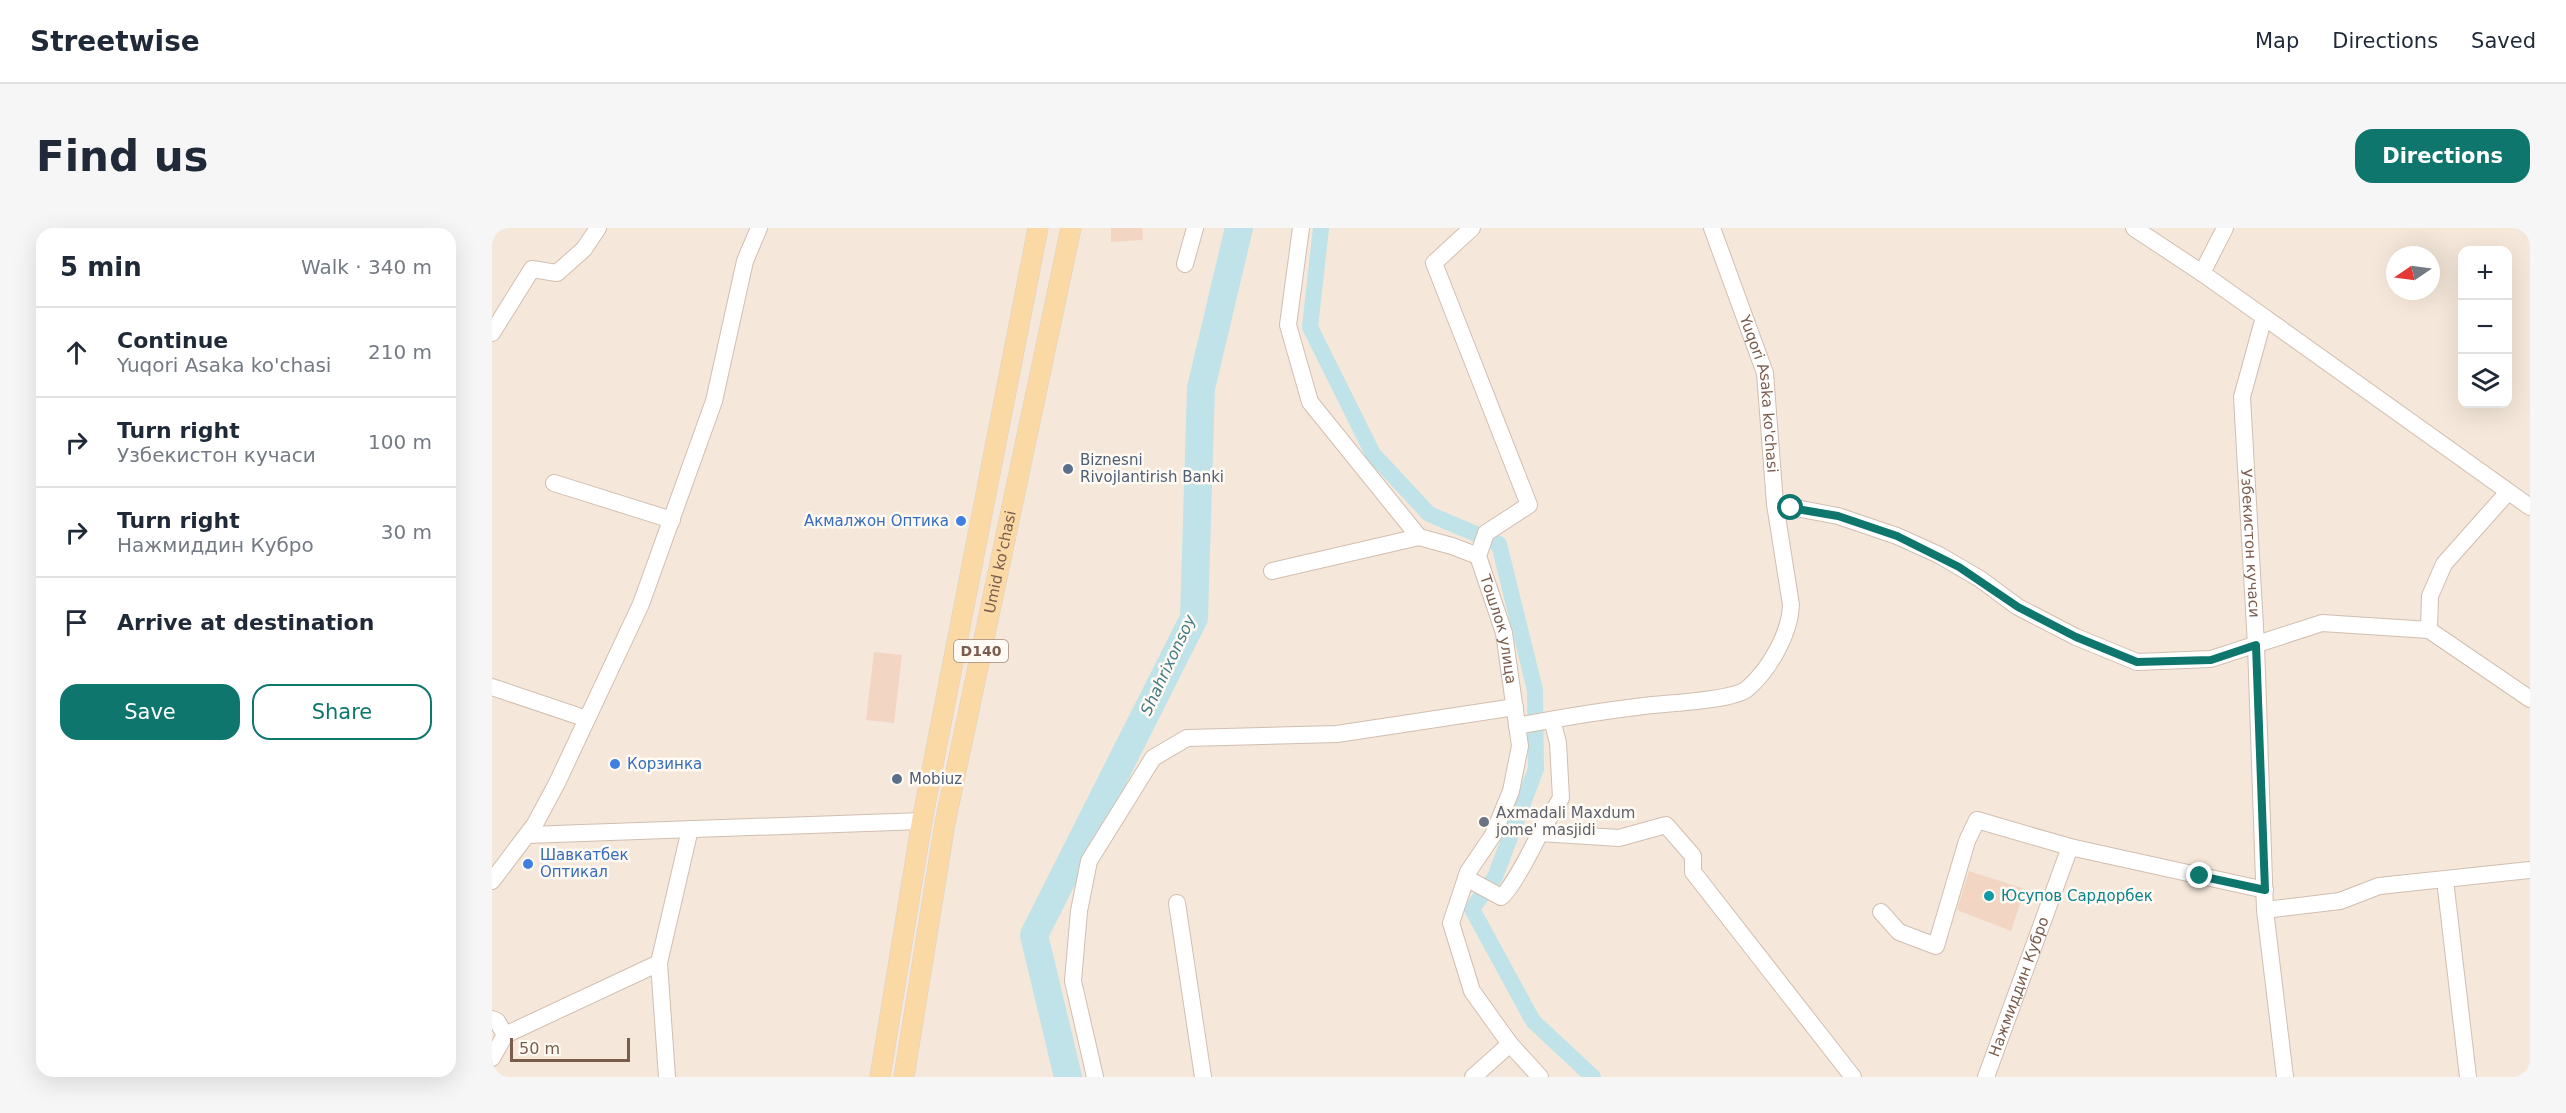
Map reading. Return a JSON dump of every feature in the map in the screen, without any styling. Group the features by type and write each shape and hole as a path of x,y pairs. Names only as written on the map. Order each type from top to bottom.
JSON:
{"main road":[{"name":"Umid ko'chasi","path":"880,1077 922,821 1038,228"},
{"name":"Umid ko'chasi","path":"904,1077 945,823 1071,228"}],"street":[{"path":"492,333 532,269 557,273 584,249 598,228"},
{"path":"492,881 527,835 557,783 641,604 714,401 745,261 759,228"},
{"path":"1185,264 1195,228"},
{"path":"1272,571 1419,537 1310,402 1288,325 1301,228"},
{"path":"1472,228 1434,263 1529,506 1481,545"},
{"name":"Yuqori Asaka ko'chasi","path":"1518,726 1643,706 1722,697 1746,690 1768,663 1790,617 1788,584 1775,504 1765,373 1712,228"},
{"path":"2134,228 2264,316 2530,507"},
{"path":"2202,273 2225,228"},
{"name":"Узбекистон кучаси","path":"2264,316 2242,397 2256,645 2265,910 2285,1077"},
{"path":"554,483 672,520"},
{"path":"2429,630 2430,596 2444,564 2508,492"},
{"path":"1775,504 1838,516 1897,536 1959,567 2018,607 2076,637 2137,662 2211,660 2322,623 2429,630 2530,699"},
{"name":"Тошлок улица","path":"1419,537 1452,546 1481,545 1504,633 1520,746 1511,791 1493,835 1466,878 1451,923 1472,991 1510,1044 1539,1077"},
{"path":"492,687 587,719"},
{"path":"1095,1077 1073,981 1078,911 1089,861 1153,758 1187,738 1337,734 1515,707"},
{"path":"1466,878 1501,897 1508,892 1516,874 1562,798 1559,754 1551,720"},
{"path":"1881,912 1899,932 1936,946 1966,841 1977,820 2070,847 2265,890"},
{"path":"527,835 922,821"},
{"path":"1540,833 1619,838 1666,825 1694,856 1693,872 1853,1077"},
{"path":"667,1077 659,963 690,829"},
{"name":"Нажмиддин Кубро","path":"1986,1077 2070,847"},
{"path":"2265,910 2340,901 2379,886 2530,870"},
{"path":"2445,880 2468,1077"},
{"path":"1178,903 1203,1077"},
{"path":"492,1058 505,1035 659,963"},
{"path":"492,1019 497,1021 505,1035"},
{"path":"1473,1077 1510,1044"}],"shaded area":[{"path":"492,228 2530,228 2530,1077 492,1077"}],"building":[{"path":"1111,228 1142,228 1143,240 1111,242"},
{"path":"874,652 902,655 894,723 866,720"},
{"name":"Юсупов Сардорбек","path":"1969,871 2025,889 2011,931 1957,910"}],"waterway":[{"name":"Shahrixonsoy","path":"1068,1077 1034,935 1194,618 1201,388 1239,228"},
{"path":"1321,228 1310,327 1373,454 1429,514 1499,544 1535,690 1536,769 1495,877 1472,909 1533,1021 1593,1077"}],"place":[{"name":"Biznesni Rivojlantirish Banki","path":"1068,469"},
{"name":"Акмалжон Оптика","path":"961,521"},
{"name":"Корзинка","path":"615,764"},
{"name":"Mobiuz","path":"897,779"},
{"name":"Axmadali Maxdum jome' masjidi","path":"1484,822"},
{"name":"Шавкатбек Оптикал","path":"528,864"},
{"name":"Юсупов Сардорбек","path":"1989,896"}],"route":[{"path":"1791,508 1838,516 1897,536 1939,555 1980,579 2018,607 2076,637 2137,662 2211,660 2256,645 2265,890 2200,876"}]}
